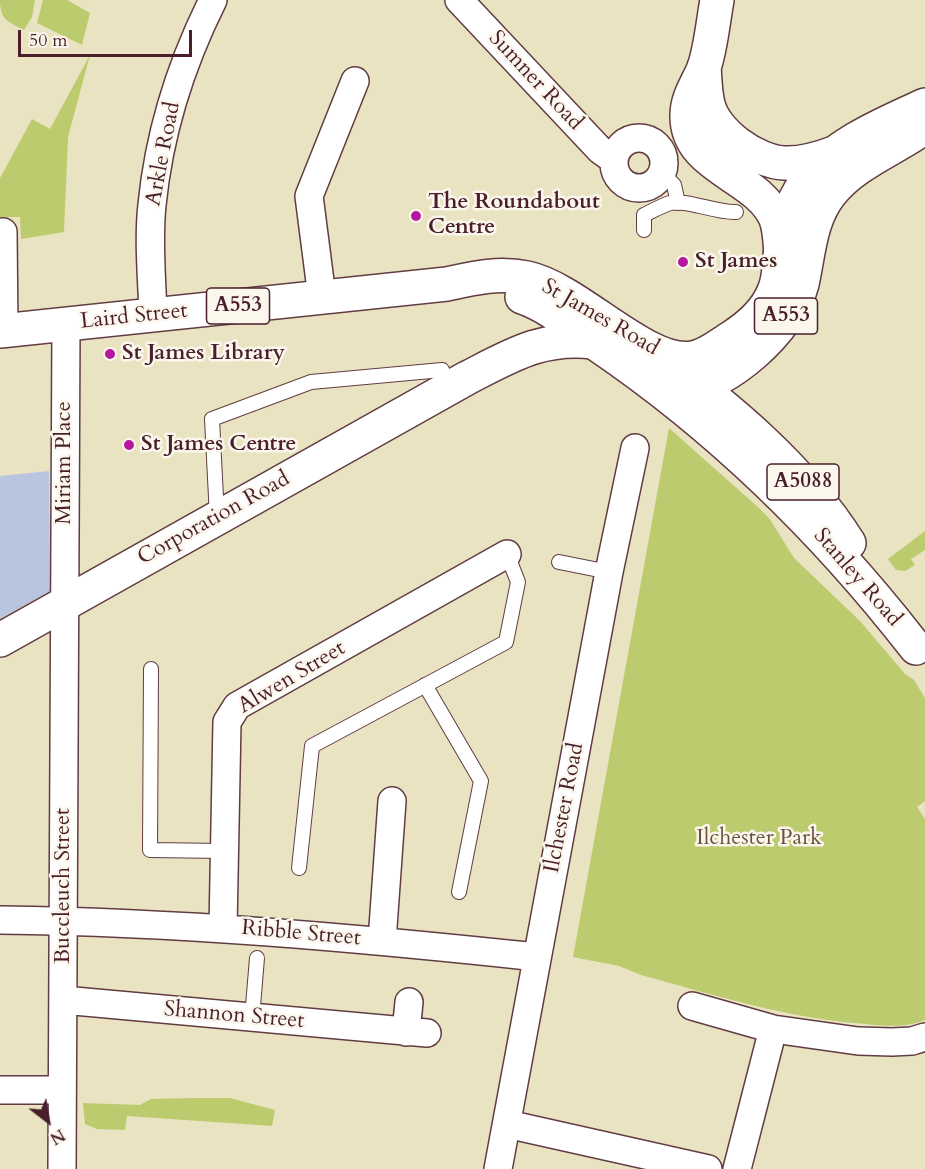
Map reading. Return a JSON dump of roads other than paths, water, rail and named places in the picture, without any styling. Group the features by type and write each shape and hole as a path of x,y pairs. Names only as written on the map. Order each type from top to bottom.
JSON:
{"main road":[{"path":"717,0 704,67 688,102 687,117 694,141 702,153 717,166 746,202 768,204 776,218 781,255"},
{"path":"704,67 708,105 721,129 800,195"},
{"name":"St James Road","path":"800,195 831,193 840,166 894,119 925,105"},
{"name":"A553","path":"840,166 859,168 925,127"},
{"name":"St James Road","path":"447,284 479,285 525,298 548,309 661,391 677,394 700,387 767,305 778,277 789,212 815,170 840,166"},
{"path":"746,202 800,195"},
{"name":"St James Road","path":"447,284 503,274 529,278 568,295 651,350 664,356 685,359 703,356 724,359 776,330 795,302 802,284 800,195"},
{"name":"Laird Street","path":"2,330 447,284"},
{"path":"524,349 531,342 539,322 537,313 525,298"},
{"name":"Corporation Road","path":"0,640 217,517 524,349 573,340 594,342"},
{"name":"Stanley Road","path":"651,350 700,387 724,425"},
{"name":"Stanley Road","path":"724,359 729,377 725,389 728,403 724,425"},
{"name":"Stanley Road","path":"661,391 783,460 836,522 921,654"}],"street":[{"name":"Arkle Road","path":"153,315 150,241 157,164 184,67 213,0"},
{"name":"Sumner Road","path":"459,0 600,150 614,160 615,172 620,179 634,188 651,186 662,173"},
{"path":"322,297 309,196 355,81"},
{"path":"614,160 616,151 629,140 646,139 660,148 663,156 662,173"},
{"path":"2,330 3,232"},
{"name":"Miriam Place","path":"65,602 66,324"},
{"name":"Ilchester Road","path":"498,1169 634,447"},
{"name":"Alwen Street","path":"223,928 227,722 237,706 507,554"},
{"name":"Buccleuch Street","path":"62,1169 65,602"},
{"path":"382,941 392,801"},
{"name":"Ribble Street","path":"0,920 64,920 223,928 537,957"},
{"name":"Shannon Street","path":"63,1000 416,1032 409,1002"},
{"path":"692,1006 773,1029 858,1041 912,1041 925,1037"},
{"path":"737,1169 773,1029"},
{"path":"0,1090 62,1090"},
{"path":"507,1124 708,1169"}],"lane":[{"path":"662,173 674,185 678,202"},
{"path":"644,230 644,215 670,203 678,202 724,213 746,202"},
{"path":"217,517 212,419 311,382 442,370 452,387"},
{"path":"299,868 312,746 506,642 518,582 507,554"},
{"path":"559,562 609,572"},
{"path":"151,669 150,850 224,851"},
{"path":"425,685 481,781 459,892"},
{"path":"252,1018 257,958"}],"place":[{"name":"The Roundabout Centre","path":"416,216"},
{"name":"St James","path":"683,262"},
{"name":"St James Library","path":"110,354"},
{"name":"St James Centre","path":"129,445"}],"park label":[{"name":"Ilchester Park","path":"759,839"}]}
